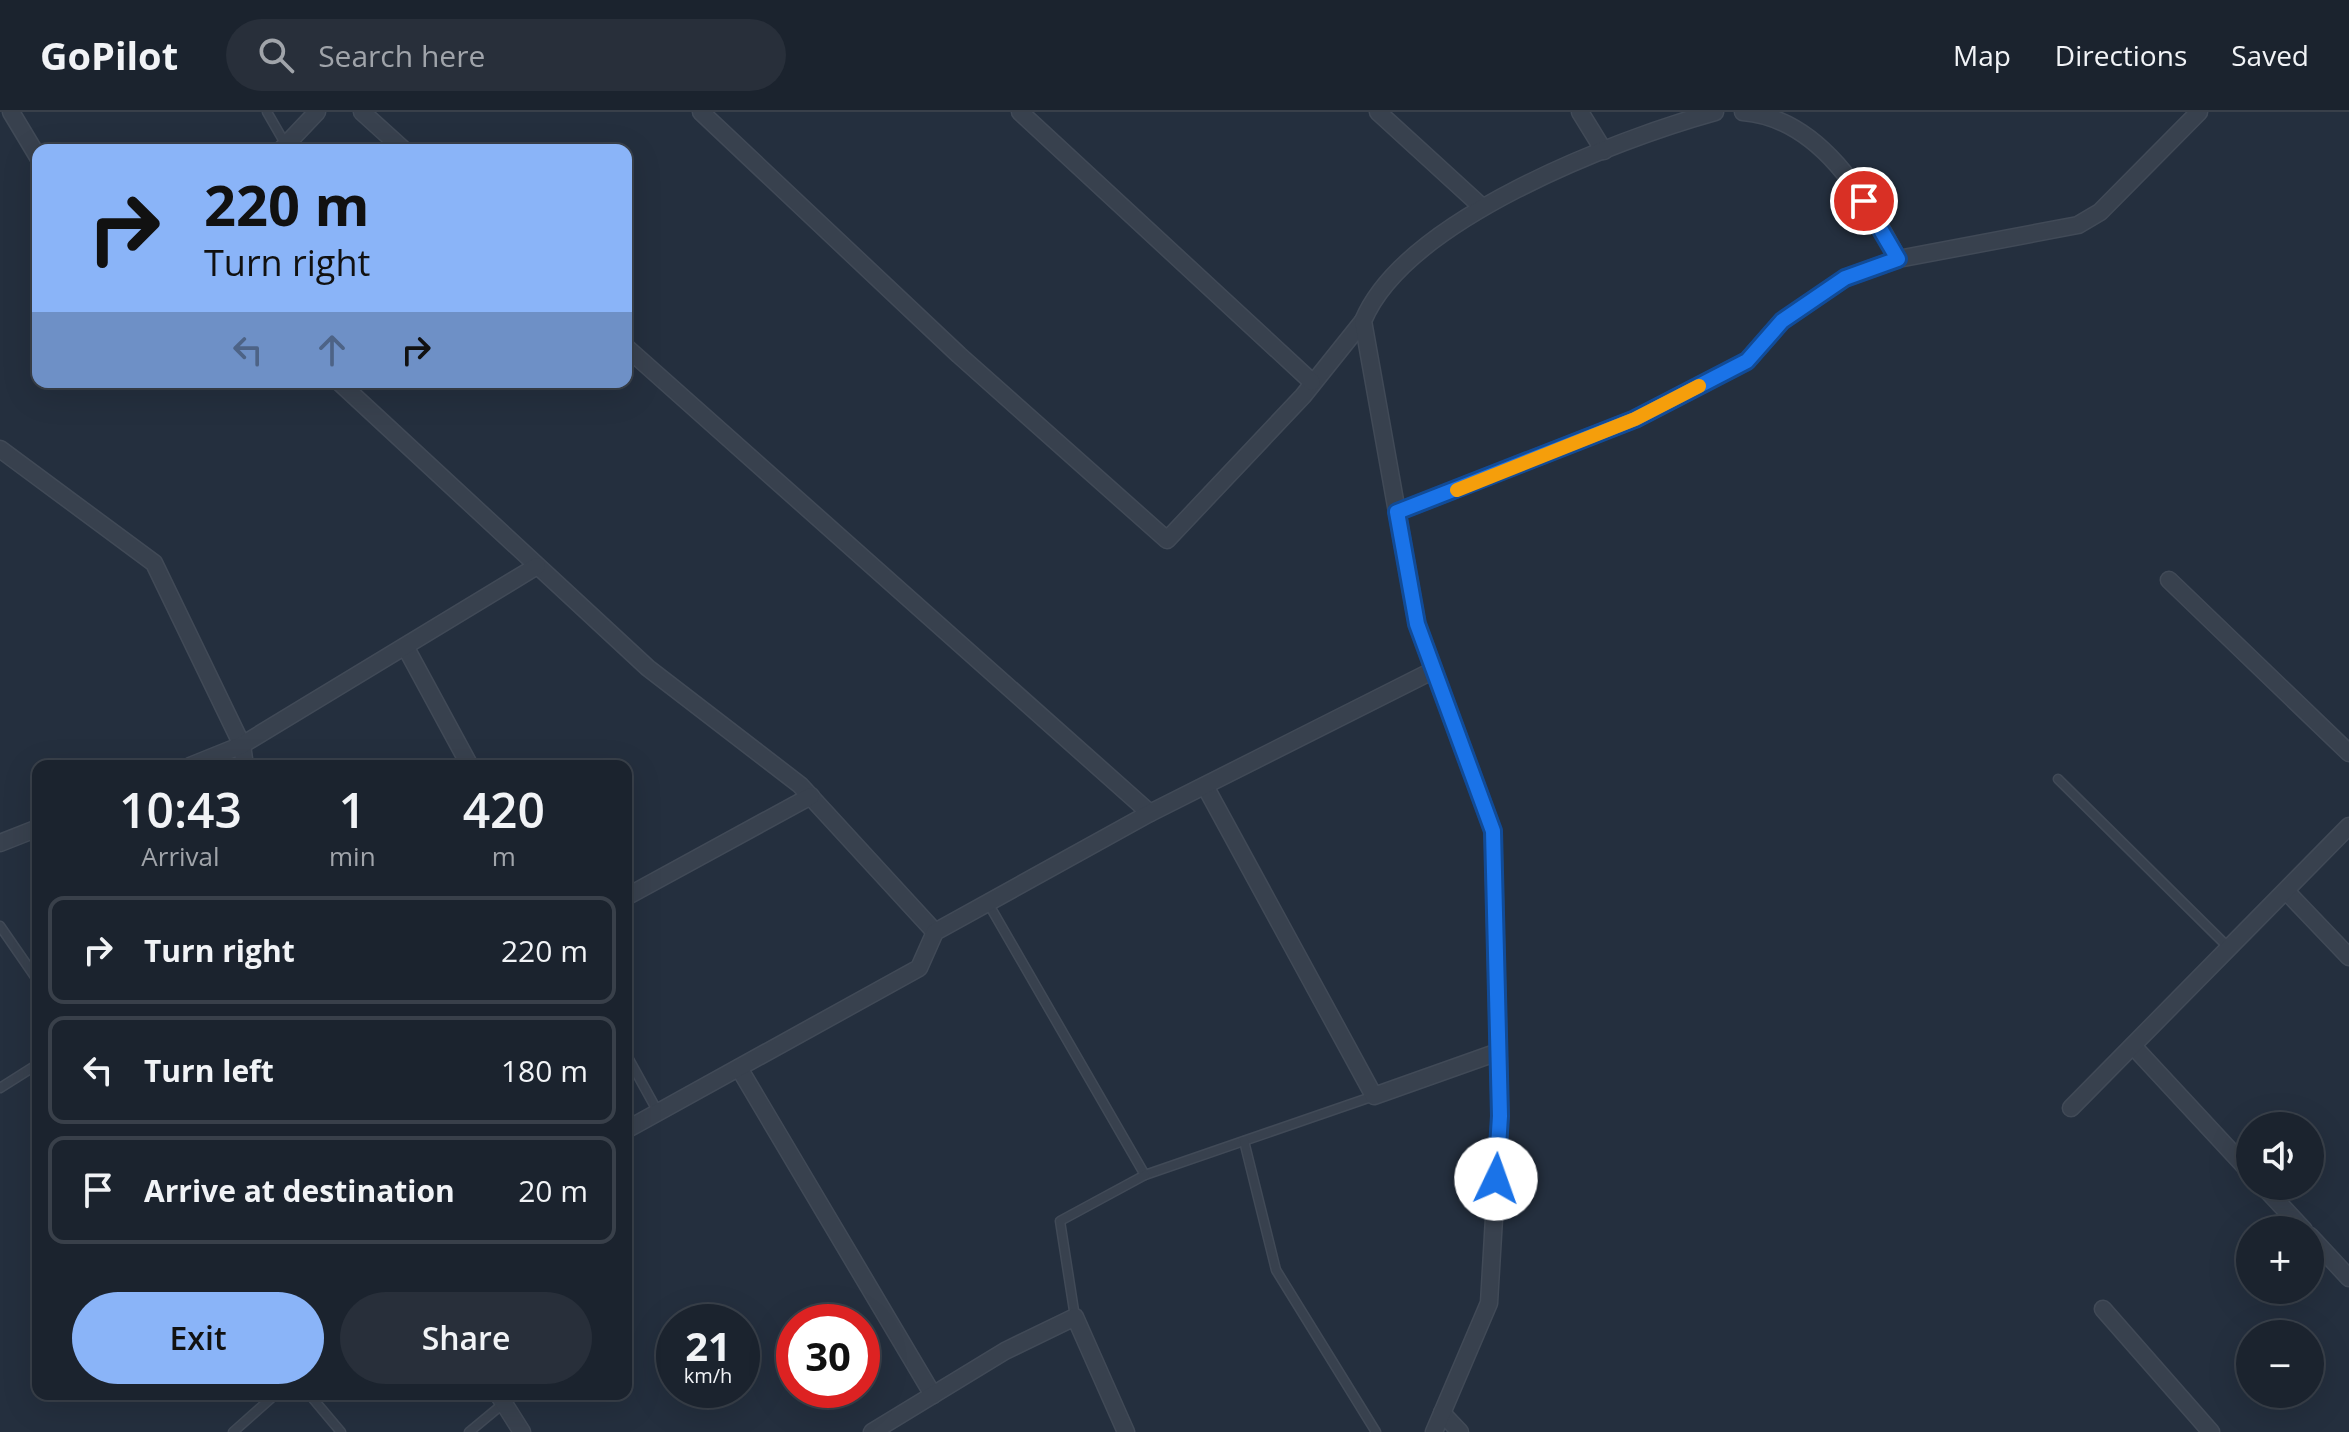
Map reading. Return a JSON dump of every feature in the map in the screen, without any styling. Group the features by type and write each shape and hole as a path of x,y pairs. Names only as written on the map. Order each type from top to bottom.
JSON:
{"street":[{"path":"11,112 32,147"},
{"path":"287,144 317,112"},
{"path":"362,112 397,144"},
{"path":"701,112 959,355 1167,540 1312,382 1363,321 1373,297 1436,236 1482,207 1604,151 1715,112"},
{"path":"1020,112 1312,382"},
{"path":"1378,112 1482,207"},
{"path":"1580,112 1604,151"},
{"path":"1743,112 1758,113 1790,127 1819,147 1849,177 1898,259"},
{"path":"1397,512 1635,419 1747,361 1782,321 1845,278 1898,259 2078,225 2100,212 2199,112"},
{"path":"1363,321 1417,624 1493,831 1500,1116 1489,1303 1434,1432"},
{"path":"632,352 1150,813"},
{"path":"345,388 648,668 811,796 935,932"},
{"path":"0,449 154,563 242,745 244,760"},
{"path":"205,760 242,745 537,566"},
{"path":"2169,580 2349,753"},
{"path":"406,648 467,760"},
{"path":"632,1127 919,968 935,932 1150,813 1434,670"},
{"path":"1205,786 1374,1096 1498,1052"},
{"path":"632,894 811,796"},
{"path":"2071,1108 2349,826"},
{"path":"0,843 32,830"},
{"path":"2286,891 2349,957"},
{"path":"2134,1047 2236,1157"},
{"path":"739,1068 933,1395"},
{"path":"2276,1200 2291,1216"},
{"path":"2324,1251 2349,1278"},
{"path":"2103,1309 2211,1432"},
{"path":"872,1432 1005,1351 1075,1317 1126,1432"},
{"path":"502,1400 522,1432"},
{"path":"1442,1413 1460,1432"}],"lane":[{"path":"267,112 281,144"},
{"path":"2058,779 2230,949"},
{"path":"988,903 1145,1175"},
{"path":"0,926 32,972"},
{"path":"632,1065 658,1112"},
{"path":"0,1088 32,1068"},
{"path":"1075,1317 1060,1221 1145,1175 1374,1096"},
{"path":"1244,1141 1276,1270 1376,1432"},
{"path":"233,1432 269,1400"},
{"path":"314,1400 341,1432"},
{"path":"469,1432 500,1400"}],"slow traffic":[{"path":"1457,490 1635,419 1699,386"}],"route":[{"path":"1496,1179 1500,1116 1493,831 1417,624 1397,512 1635,419 1747,361 1782,321 1845,278 1898,259 1864,201"}]}
